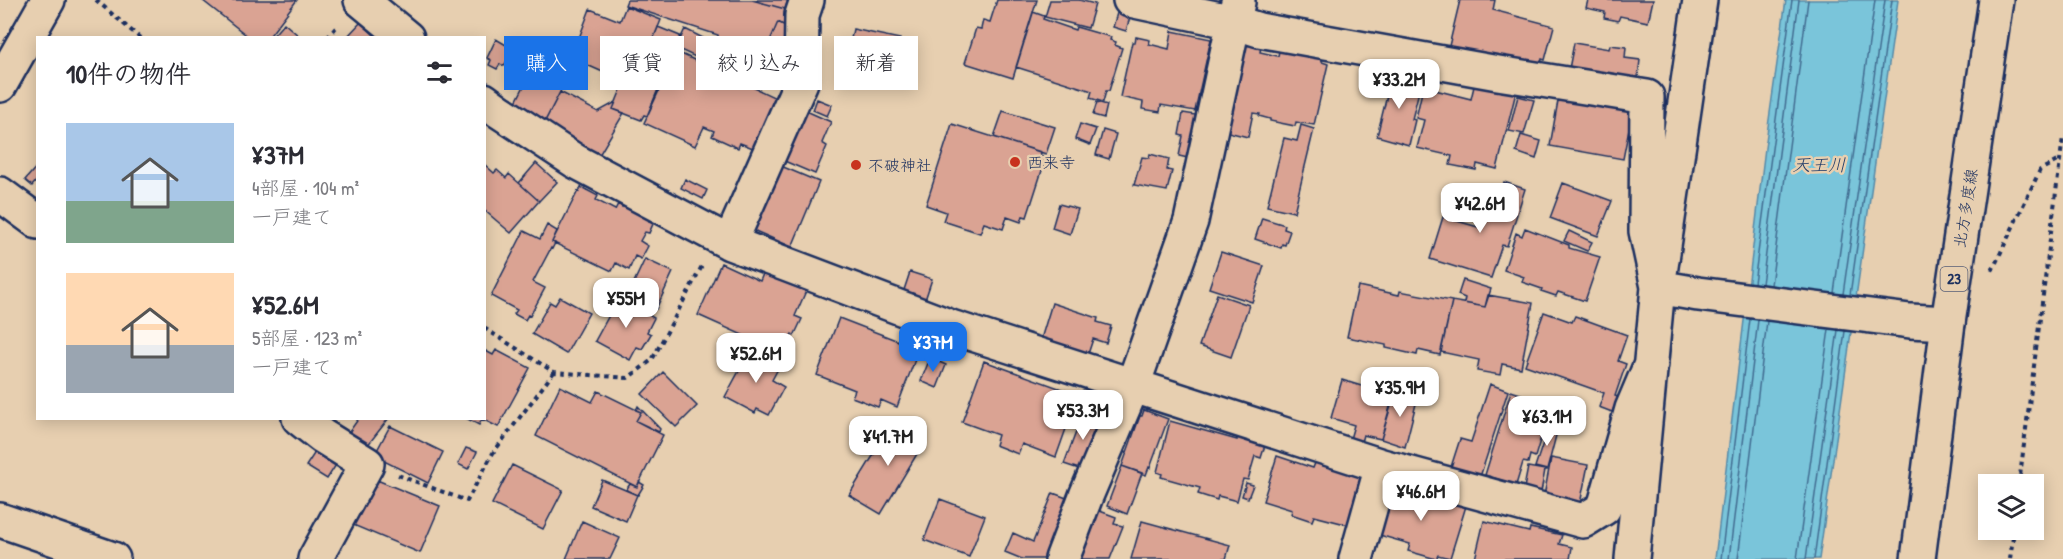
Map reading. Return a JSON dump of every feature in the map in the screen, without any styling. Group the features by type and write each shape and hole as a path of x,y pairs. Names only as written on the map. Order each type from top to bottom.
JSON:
{"street":[{"path":"0,85 48,0"},
{"path":"361,0 405,36"},
{"path":"724,240 801,82 802,15 807,0"},
{"path":"1130,0 1236,11 1259,30 1647,98 1646,231 1658,287"},
{"path":"1632,559 1658,287 1700,0"},
{"name":"北方多度線","path":"1918,559 1948,323 1996,0"},
{"path":"1062,559 1133,386 1191,221 1236,11"},
{"path":"486,101 575,161 724,240 951,327 1382,466 1583,521 1604,508 1632,409 1651,364"},
{"path":"0,194 36,221"},
{"path":"1658,287 1910,321 1948,323"},
{"path":"302,420 322,436 367,464 315,559"},
{"path":"1356,559 1382,466"},
{"path":"0,520 113,559"}],"path":[{"path":"96,0 138,36"},
{"path":"2020,474 2063,137"},
{"path":"1990,274 2040,170 2060,159"},
{"path":"486,329 554,372 628,378 652,360 724,240"},
{"path":"367,464 467,501 493,453 554,372"},
{"path":"2010,559 2013,540"}],"water":[{"name":"天王川","path":"1786,0 1898,0 1819,559 1715,559 1765,148"}],"building":[{"path":"202,0 297,0 270,36 247,36"},
{"path":"627,0 752,0 785,9 787,27 778,22 772,36 718,36 625,5"},
{"path":"752,0 788,0 785,9"},
{"path":"997,0 1037,0 1013,78 965,63 976,28 981,29 983,20 990,22"},
{"path":"1050,0 1079,0 1095,4 1088,28 1045,17"},
{"path":"1460,0 1495,0 1493,10 1554,26 1545,60 1542,59 1539,70 1449,46"},
{"path":"1588,0 1653,0 1648,22 1620,16 1618,21 1604,18 1605,12 1586,8"},
{"path":"626,6 661,20 655,36 600,36 600,71 588,66 588,36 580,36 590,9 620,21"},
{"path":"1033,12 1044,16 1043,19 1075,30 1076,27 1111,37 1110,40 1116,42 1115,45 1122,48 1109,91 1106,91 1103,102 1090,98 1092,91 1016,67"},
{"path":"1117,13 1130,17 1126,31 1113,27"},
{"path":"361,22 375,36 348,36"},
{"path":"778,22 787,27 787,36 772,36"},
{"path":"284,23 299,36 273,36"},
{"path":"658,27 680,36 654,36"},
{"path":"685,29 699,36 696,36 696,57 684,52 684,36 682,36"},
{"path":"853,29 886,36 852,36"},
{"path":"1172,31 1211,39 1195,111 1161,105 1160,112 1142,109 1143,102 1120,97 1132,42 1135,42 1136,37 1150,40 1149,44 1169,49"},
{"path":"496,39 504,44 504,66 500,64 497,69 489,65 491,60 487,58"},
{"path":"1574,43 1609,49 1610,45 1626,47 1625,58 1640,60 1637,86 1568,74"},
{"path":"1244,45 1261,47 1260,52 1278,56 1279,51 1322,58 1322,62 1328,64 1314,125 1296,122 1295,126 1270,121 1270,119 1259,116 1260,114 1253,113 1248,137 1228,132"},
{"path":"684,55 696,61 696,90 759,90 776,98 753,148 740,143 738,148 712,136 714,131 704,127 695,146 644,123 659,90 684,90"},
{"path":"1392,75 1421,83 1412,119 1415,120 1409,145 1377,136"},
{"path":"1475,82 1516,92 1497,169 1477,164 1476,170 1450,165 1452,156 1417,148 1424,120 1416,118 1423,87 1471,99"},
{"path":"522,90 561,90 540,131 510,114"},
{"path":"621,90 658,90 647,116 644,115 641,120 613,109"},
{"path":"560,92 598,112 616,102 613,109 624,113 595,162 540,131"},
{"path":"1559,95 1633,108 1623,159 1550,146"},
{"path":"1518,96 1534,100 1524,134 1509,131"},
{"path":"817,99 832,105 827,116 813,110"},
{"path":"1097,102 1107,105 1104,118 1093,115"},
{"path":"804,110 831,122 822,143 827,146 815,174 782,160"},
{"path":"1003,111 1055,127 1046,154 994,137"},
{"path":"1183,113 1202,116 1192,159 1179,156 1183,136 1179,135"},
{"path":"952,124 1041,152 1040,156 1046,158 1027,217 1023,216 1021,222 1007,217 1003,229 984,223 980,233 943,221 946,212 926,205"},
{"path":"1080,124 1096,129 1090,145 1075,139"},
{"path":"1301,125 1314,129 1294,212 1267,206 1284,138 1297,141"},
{"path":"1103,130 1116,134 1109,159 1096,155"},
{"path":"1521,135 1541,141 1536,159 1516,152"},
{"path":"1150,154 1169,159 1167,170 1172,171 1167,191 1134,185 1142,157 1149,158"},
{"path":"536,163 557,182 539,201 519,183"},
{"path":"486,166 494,173 497,170 506,178 509,174 539,201 511,233 486,212"},
{"path":"781,166 819,182 792,247 753,230"},
{"path":"36,167 36,181 32,186 25,180"},
{"path":"685,179 707,190 703,199 681,188"},
{"path":"1504,182 1525,189 1507,246 1502,245 1491,278 1430,259 1443,217 1478,227 1482,213 1477,211 1481,197 1486,198 1488,192 1500,196"},
{"path":"1563,183 1612,201 1598,236 1550,218"},
{"path":"581,187 598,196 596,200 615,210 618,204 622,207 624,202 643,212 642,216 653,224 649,233 645,232 640,241 648,246 641,259 635,256 629,270 616,263 612,271 552,242"},
{"path":"1059,204 1078,209 1070,234 1052,228"},
{"path":"1262,218 1285,225 1284,229 1290,231 1285,245 1282,244 1281,248 1255,239"},
{"path":"547,225 557,231 552,242 555,243 533,282 545,288 530,316 528,315 525,320 514,314 517,310 491,296 524,231 540,239"},
{"path":"1525,228 1569,245 1569,248 1600,257 1585,301 1558,292 1556,296 1541,291 1542,289 1522,282 1524,277 1504,270 1516,233 1522,236"},
{"path":"1569,231 1592,242 1587,251 1564,241"},
{"path":"1221,252 1264,266 1252,302 1209,288"},
{"path":"645,259 673,272 656,309 628,295"},
{"path":"721,263 760,281 763,274 806,291 795,316 802,319 786,348 778,344 776,350 698,315"},
{"path":"910,272 932,279 924,303 902,296"},
{"path":"1463,280 1491,289 1485,307 1464,303 1465,298 1458,295"},
{"path":"1358,286 1399,295 1400,291 1452,301 1440,355 1418,350 1417,355 1386,348 1386,345 1347,337"},
{"path":"1217,294 1249,305 1231,357 1199,346"},
{"path":"1488,295 1533,303 1521,368 1502,364 1500,375 1477,371 1479,360 1441,352 1452,301 1485,307"},
{"path":"560,297 589,313 566,354 532,334 550,302 555,305"},
{"path":"618,299 629,304 631,300 648,309 645,313 654,318 647,332 651,334 642,349 637,347 630,360 595,341"},
{"path":"1052,303 1098,318 1097,322 1111,326 1106,343 1093,339 1088,354 1041,339"},
{"path":"1544,312 1572,322 1575,316 1627,335 1618,361 1626,364 1612,412 1599,407 1604,393 1525,365"},
{"path":"839,318 919,349 897,407 881,400 878,407 852,397 855,390 817,375"},
{"path":"751,349 780,365 772,380 784,387 769,415 757,409 755,413 725,397"},
{"path":"496,350 530,368 498,427 484,420 486,420 486,351 493,355"},
{"path":"930,358 946,365 937,388 921,381"},
{"path":"984,361 1078,395 1056,457 1022,444 1018,454 995,445 998,435 962,422"},
{"path":"663,372 697,406 676,427 642,394"},
{"path":"1342,380 1394,396 1381,439 1363,435 1361,442 1350,439 1354,425 1331,418"},
{"path":"1490,384 1508,391 1479,480 1450,470 1460,439 1471,442"},
{"path":"560,386 592,402 598,391 641,412 636,421 663,435 637,487 536,436"},
{"path":"1395,389 1418,396 1405,447 1381,439"},
{"path":"1511,391 1551,404 1535,457 1530,455 1528,463 1523,462 1516,485 1485,475"},
{"path":"638,406 660,429 659,432 636,421 641,412 636,410"},
{"path":"1144,410 1168,419 1146,475 1122,466"},
{"path":"1084,411 1101,417 1082,470 1064,464"},
{"path":"358,420 387,420 367,446 349,432"},
{"path":"470,420 482,420 479,425"},
{"path":"895,420 926,439 881,514 849,495"},
{"path":"1170,421 1237,440 1238,434 1266,442 1261,458 1255,456 1248,480 1243,479 1237,501 1218,496 1217,500 1198,494 1200,488 1161,477 1162,474 1157,472"},
{"path":"1550,422 1559,424 1547,470 1535,467"},
{"path":"390,426 443,452 428,483 374,456"},
{"path":"321,443 341,457 327,479 306,466"},
{"path":"466,448 477,452 468,469 458,464"},
{"path":"1277,456 1313,468 1317,458 1369,478 1353,526 1314,516 1312,521 1291,514 1292,510 1263,501"},
{"path":"1551,458 1588,465 1580,504 1544,496"},
{"path":"512,465 563,490 543,529 492,504"},
{"path":"1122,466 1142,473 1127,514 1107,506"},
{"path":"1528,467 1545,470 1541,492 1524,488"},
{"path":"377,480 440,506 420,553 346,522 367,487 373,489"},
{"path":"602,480 637,495 626,521 591,506"},
{"path":"639,482 644,485 638,495 626,490 630,484 637,487"},
{"path":"1246,483 1253,485 1248,498 1242,496"},
{"path":"1392,483 1466,506 1450,558 1438,555 1436,559 1408,551 1410,544 1376,534"},
{"path":"1053,493 1072,500 1049,559 1022,559 1005,552 1013,533 1033,542"},
{"path":"940,499 985,516 969,557 924,540"},
{"path":"1097,510 1116,517 1114,524 1123,526 1110,559 1078,559"},
{"path":"582,521 620,538 610,559 566,559"},
{"path":"1142,521 1230,545 1226,559 1131,559"},
{"path":"1484,521 1529,532 1530,528 1562,535 1559,544 1572,547 1570,559 1475,559"}],"place":[{"name":"西来寺","path":"1015,162"},
{"name":"不破神社","path":"856,165"}]}
